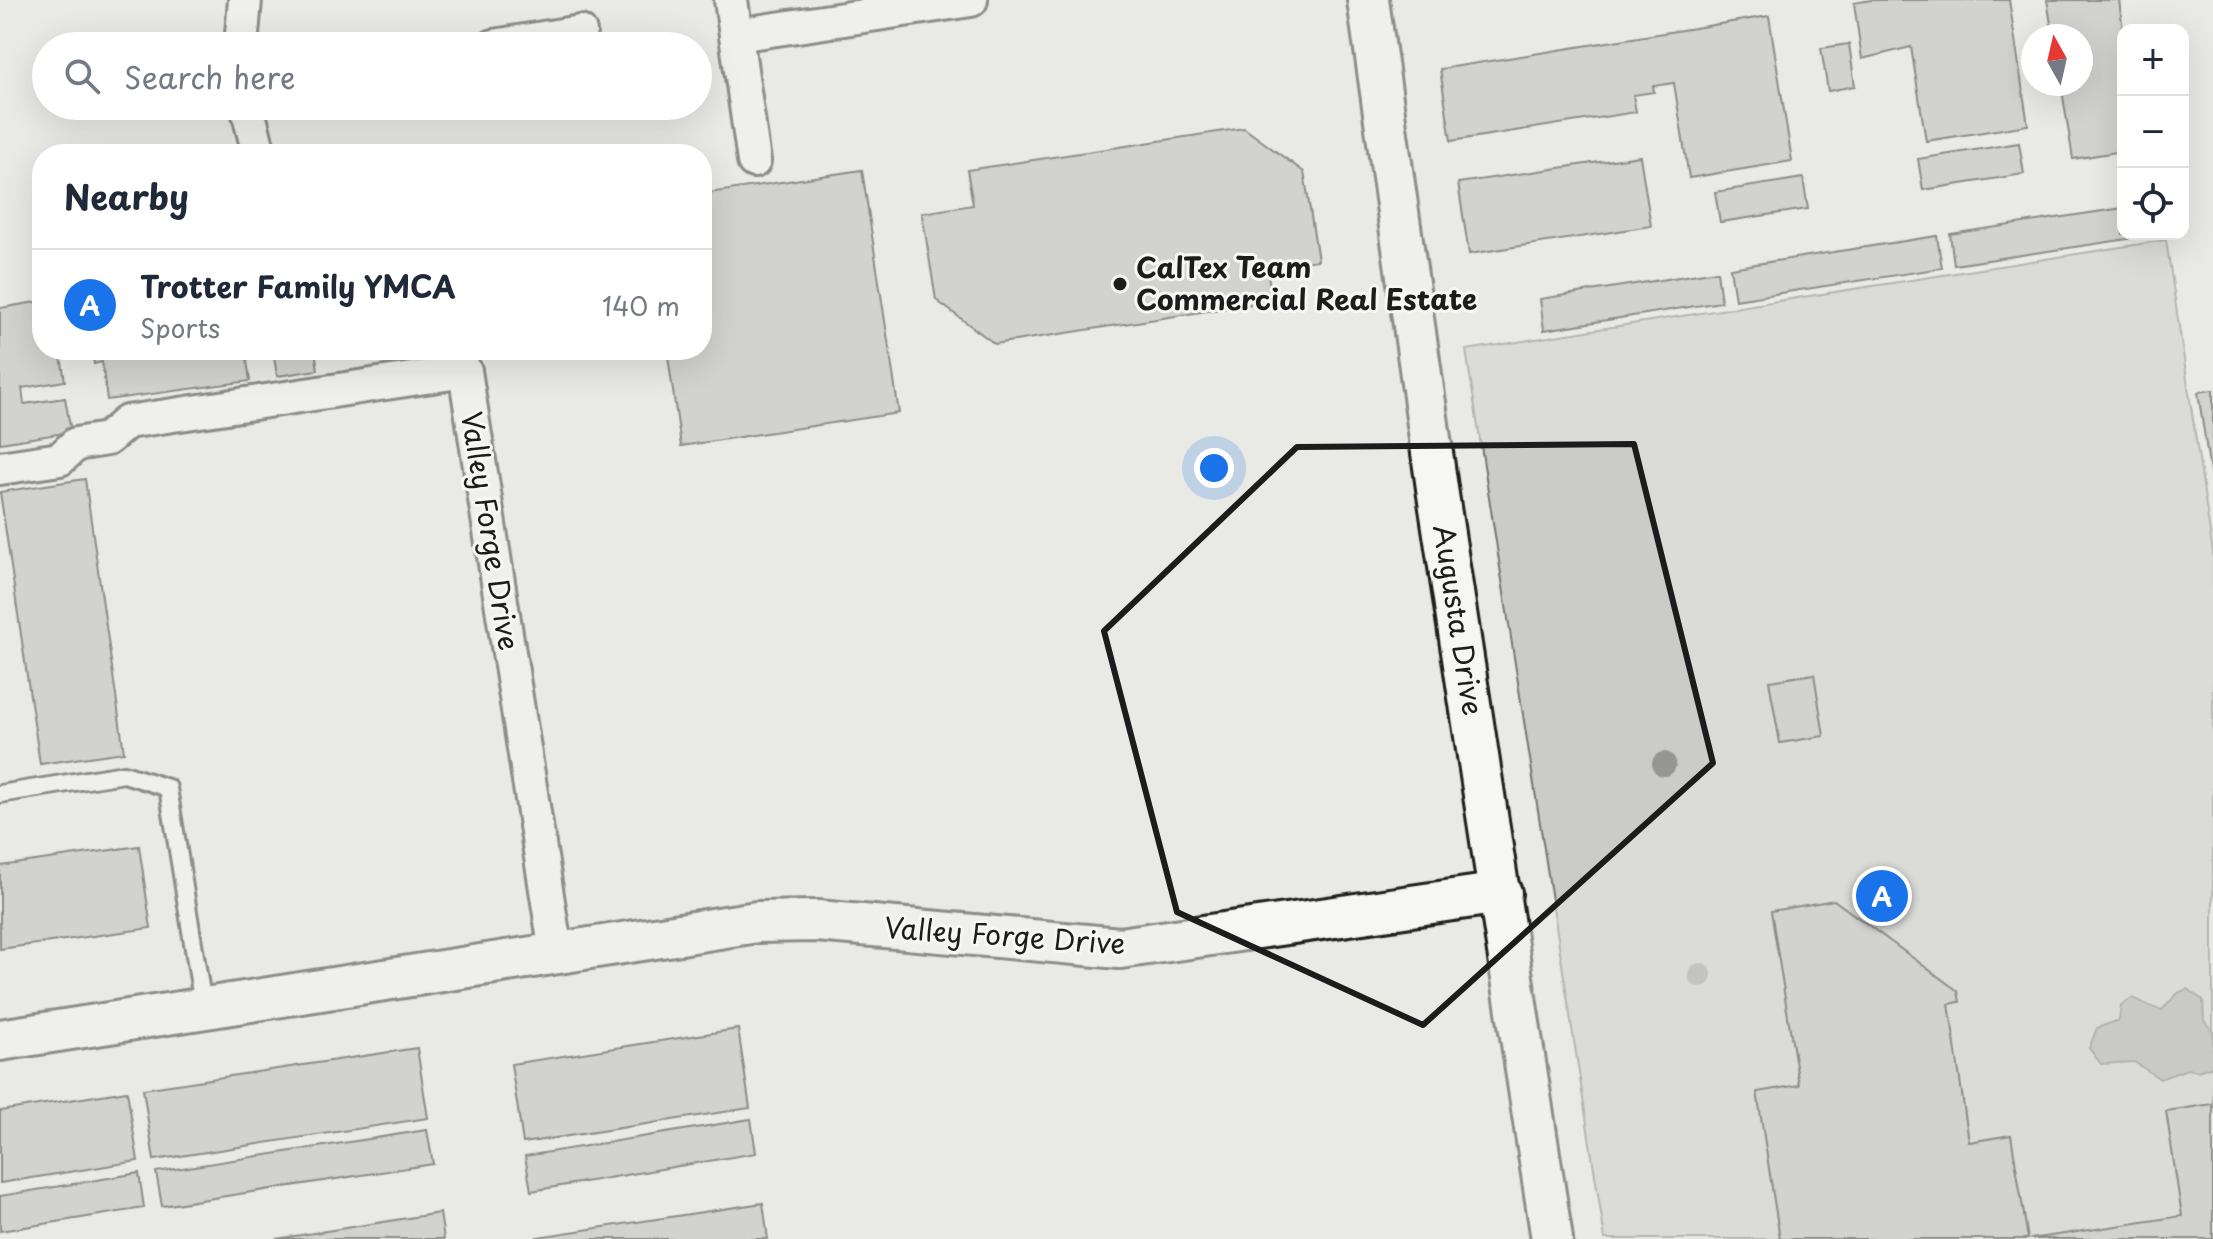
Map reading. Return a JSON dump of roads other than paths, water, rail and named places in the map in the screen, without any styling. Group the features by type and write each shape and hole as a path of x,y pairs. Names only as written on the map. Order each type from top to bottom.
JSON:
{"street":[{"path":"242,32 245,0"},
{"path":"731,0 754,161"},
{"path":"736,35 971,0"},
{"name":"Augusta Drive","path":"1368,0 1437,488 1552,1239"},
{"path":"250,120 256,144"},
{"path":"0,468 60,459 76,444 107,439 127,422 459,360"},
{"name":"Valley Forge Drive","path":"459,360 556,953"},
{"name":"Valley Forge Drive","path":"0,1040 203,1005 757,922 817,921 1120,948 1501,893"}],"lane":[{"path":"0,794 124,774 168,788 203,1005"}],"place":[{"name":"CalTex Team Commercial Real Estate","path":"1120,284"},
{"name":"Trotter Family YMCA","path":"1882,896"}]}
